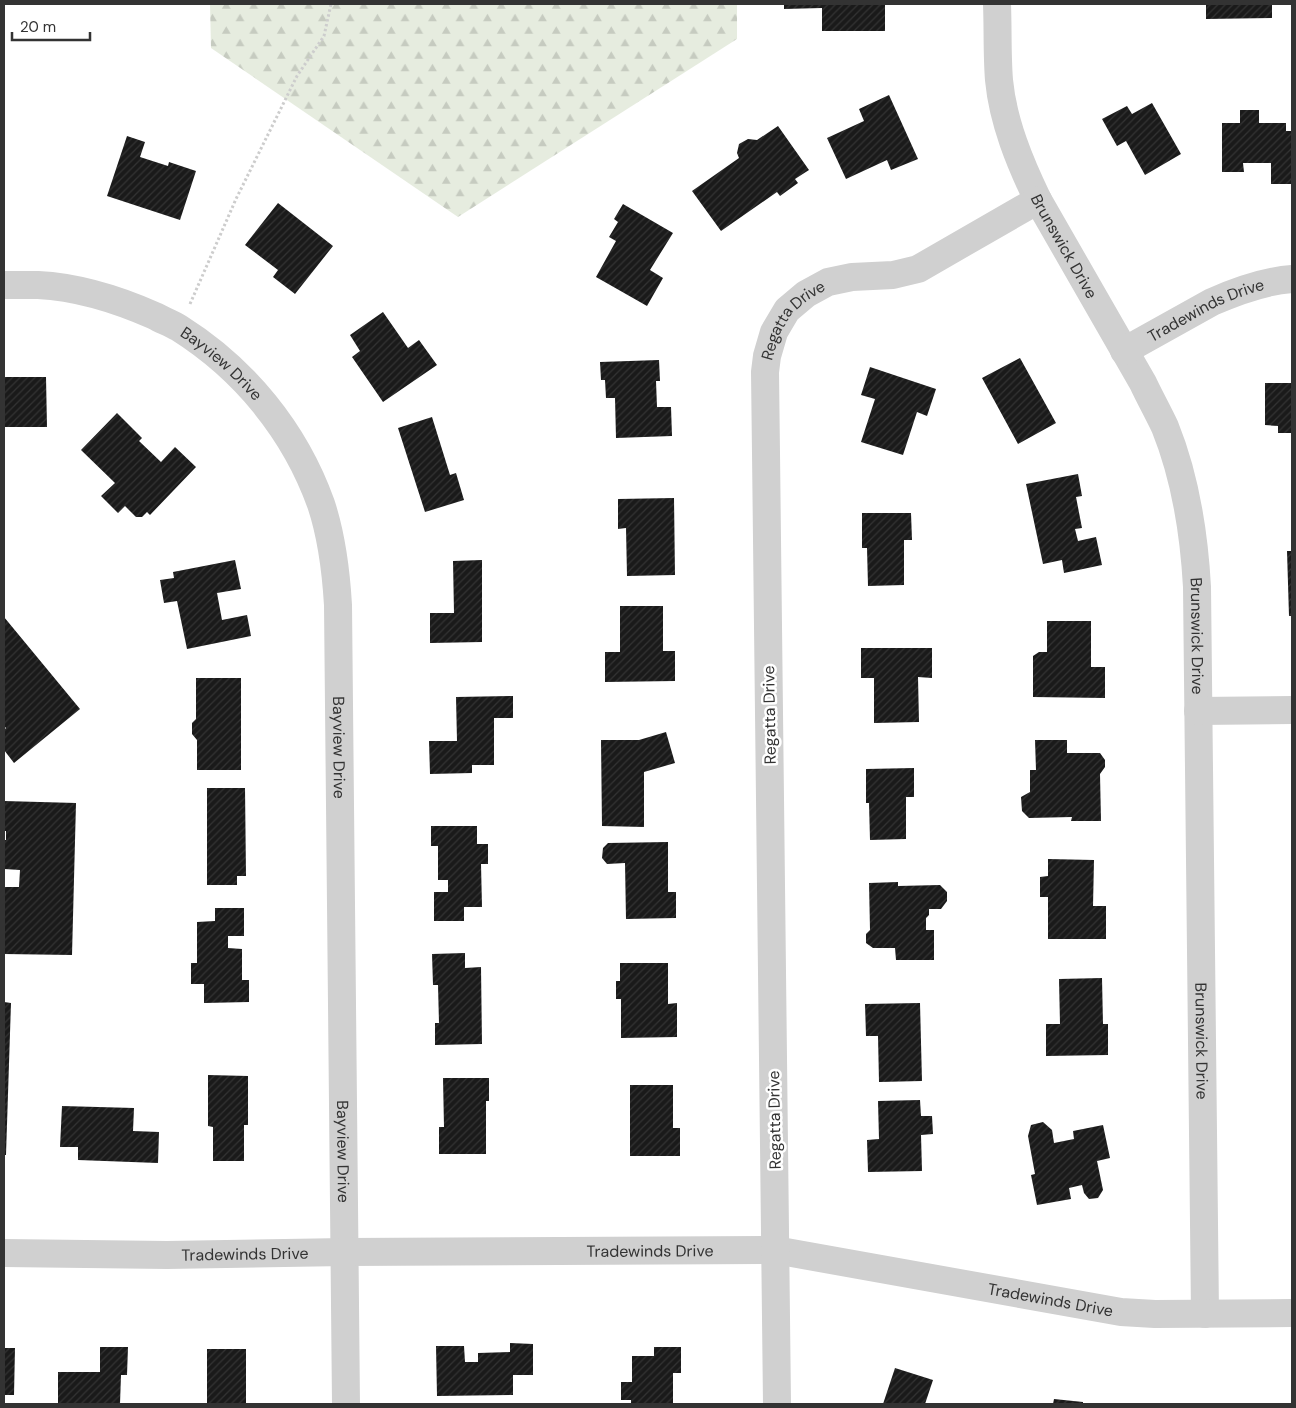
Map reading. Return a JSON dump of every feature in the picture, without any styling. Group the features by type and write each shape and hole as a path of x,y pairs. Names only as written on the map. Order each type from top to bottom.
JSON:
{"street":[{"name":"Brunswick Drive","path":"997,4 999,80 1008,124 1017,151 1038,200 1143,383 1165,427 1177,461 1186,496 1195,548 1197,579 1205,1314"},
{"name":"Regatta Drive","path":"777,1404 765,372 767,356 774,332 788,310 806,294 828,282 852,277 893,275 918,269 1038,200"},
{"name":"Tradewinds Drive","path":"1124,351 1225,296 1263,284 1292,279"},
{"name":"Bayview Drive","path":"4,286 39,285 95,295 122,303 178,327 220,358 241,377 278,420 306,468 321,505 332,549 338,605 346,1404"},
{"path":"1198,711 1292,710"},
{"name":"Tradewinds Drive","path":"4,1253 167,1255 345,1252 775,1250 1121,1312 1155,1314 1292,1313"}],"path":[{"path":"186,311 236,199 298,76 324,36 331,4"}],"green space":[{"path":"210,4 737,4 737,39 458,217 211,48"}],"building":[{"path":"784,4 885,4 885,31 822,31 822,8 784,9"},
{"path":"1206,4 1272,4 1272,18 1206,19"},
{"path":"889,95 918,159 891,170 887,160 846,179 827,138 864,121 859,109"},
{"path":"1152,103 1181,154 1145,175 1126,141 1117,146 1102,119 1127,106 1132,114"},
{"path":"1240,110 1259,110 1259,123 1286,123 1286,131 1292,131 1292,184 1271,184 1271,163 1243,163 1244,172 1222,172 1222,123 1240,123"},
{"path":"778,126 809,170 795,179 798,183 780,196 777,192 721,231 692,191 739,158 737,153 739,144 748,139 757,140"},
{"path":"127,136 145,142 140,157 168,166 169,162 196,171 180,220 107,196"},
{"path":"278,203 333,246 295,294 273,277 278,270 245,245"},
{"path":"623,204 673,233 650,270 663,278 647,306 596,277 616,241 609,237 618,222 614,219"},
{"path":"383,312 408,348 419,340 437,365 383,402 352,357 360,351 350,335"},
{"path":"1020,358 1056,423 1018,444 982,378"},
{"path":"659,360 660,381 656,381 657,407 671,407 672,436 616,438 615,398 606,398 605,380 601,380 600,362"},
{"path":"870,367 936,389 927,416 917,412 903,455 861,442 875,399 861,395"},
{"path":"4,377 46,377 47,427 4,427"},
{"path":"1265,383 1292,383 1292,433 1278,433 1278,426 1265,425"},
{"path":"117,413 142,438 139,441 161,462 175,447 196,467 150,515 147,512 142,517 136,517 125,506 118,513 101,496 115,483 81,450"},
{"path":"432,417 450,475 456,473 464,500 425,512 398,428"},
{"path":"1078,474 1082,496 1076,497 1082,528 1075,529 1078,541 1096,537 1102,565 1064,573 1062,560 1043,564 1026,484"},
{"path":"674,498 675,575 627,576 626,528 618,529 618,499"},
{"path":"862,513 911,513 912,540 904,540 904,585 868,586 867,548 862,548"},
{"path":"1287,551 1292,551 1292,616 1289,616"},
{"path":"235,560 241,589 217,593 222,620 247,615 251,636 187,649 177,601 164,603 160,580 174,578 173,572"},
{"path":"482,560 482,642 430,643 430,613 454,613 453,561"},
{"path":"620,606 663,606 663,651 675,651 675,681 605,682 605,652 620,652"},
{"path":"4,617 80,709 14,763 4,750 4,730 6,728 4,726"},
{"path":"1047,621 1091,621 1091,667 1105,667 1105,698 1033,697 1033,656 1039,652 1047,652"},
{"path":"861,648 932,648 932,678 918,677 919,722 874,723 874,678 861,678"},
{"path":"196,678 241,678 241,770 197,770 197,740 192,734 192,723 196,719"},
{"path":"513,696 513,718 494,718 494,765 472,765 472,773 430,774 429,741 457,741 456,697"},
{"path":"666,732 675,763 644,772 644,827 602,826 601,740 639,740"},
{"path":"1035,740 1067,740 1067,753 1100,753 1105,760 1105,767 1100,774 1101,821 1071,821 1072,817 1029,818 1022,811 1021,797 1030,792 1030,770 1036,770"},
{"path":"914,768 914,797 906,797 906,839 870,840 869,803 866,803 866,769"},
{"path":"207,788 245,788 246,876 237,876 237,885 207,885"},
{"path":"4,801 76,803 72,955 4,954 4,887 19,887 20,870 4,869 4,840 6,840 6,831 4,831"},
{"path":"431,826 477,826 477,844 488,844 488,864 481,864 482,907 464,907 464,921 434,921 434,892 448,892 448,880 438,880 438,846 431,846"},
{"path":"668,842 668,892 676,892 676,918 626,919 625,863 607,864 602,858 603,848 608,843"},
{"path":"1048,859 1094,860 1093,906 1106,906 1106,939 1048,939 1048,897 1040,897 1040,877 1048,876"},
{"path":"898,882 898,886 940,885 947,892 947,901 941,909 929,909 929,915 926,918 926,930 934,930 934,960 896,960 895,948 873,948 866,943 866,934 870,930 869,883"},
{"path":"215,908 244,908 244,936 228,936 228,948 242,949 242,980 249,980 249,1002 204,1003 204,984 191,984 191,963 197,963 197,922 215,921"},
{"path":"465,953 465,968 481,967 482,1044 435,1045 435,1023 439,1023 438,985 433,985 432,954"},
{"path":"620,963 668,963 668,1004 677,1003 677,1037 621,1038 621,999 616,999 616,981 620,981"},
{"path":"1102,978 1103,1024 1108,1024 1108,1055 1046,1056 1046,1024 1060,1024 1059,979"},
{"path":"4,1002 11,1003 6,1155 4,1155"},
{"path":"920,1003 922,1081 879,1082 878,1036 866,1036 865,1004"},
{"path":"208,1075 248,1076 248,1125 244,1125 244,1161 213,1161 213,1127 208,1126"},
{"path":"443,1078 489,1078 489,1101 486,1101 486,1154 439,1154 439,1127 444,1127"},
{"path":"630,1085 673,1085 673,1128 680,1128 680,1156 630,1156"},
{"path":"920,1100 921,1116 932,1116 933,1134 921,1135 922,1171 868,1172 867,1140 879,1139 878,1101"},
{"path":"62,1106 134,1108 133,1131 159,1132 158,1163 78,1160 78,1147 60,1147"},
{"path":"1043,1122 1052,1130 1054,1143 1074,1139 1073,1131 1103,1125 1110,1158 1097,1161 1103,1190 1098,1198 1089,1199 1084,1193 1082,1185 1069,1188 1071,1199 1037,1205 1031,1175 1035,1174 1028,1136 1031,1125"},
{"path":"510,1343 533,1344 533,1375 513,1375 513,1395 437,1396 436,1346 464,1346 465,1362 478,1362 478,1353 510,1352"},
{"path":"100,1347 128,1347 127,1375 121,1375 120,1404 58,1404 58,1372 100,1372"},
{"path":"654,1347 681,1347 681,1373 673,1373 673,1404 631,1404 631,1400 621,1400 621,1382 632,1382 632,1356 654,1356"},
{"path":"4,1348 15,1348 14,1395 4,1395"},
{"path":"207,1349 246,1349 246,1404 207,1404"},
{"path":"895,1368 933,1380 925,1404 883,1404"},
{"path":"1054,1399 1083,1402 1083,1404 1053,1404"}]}
